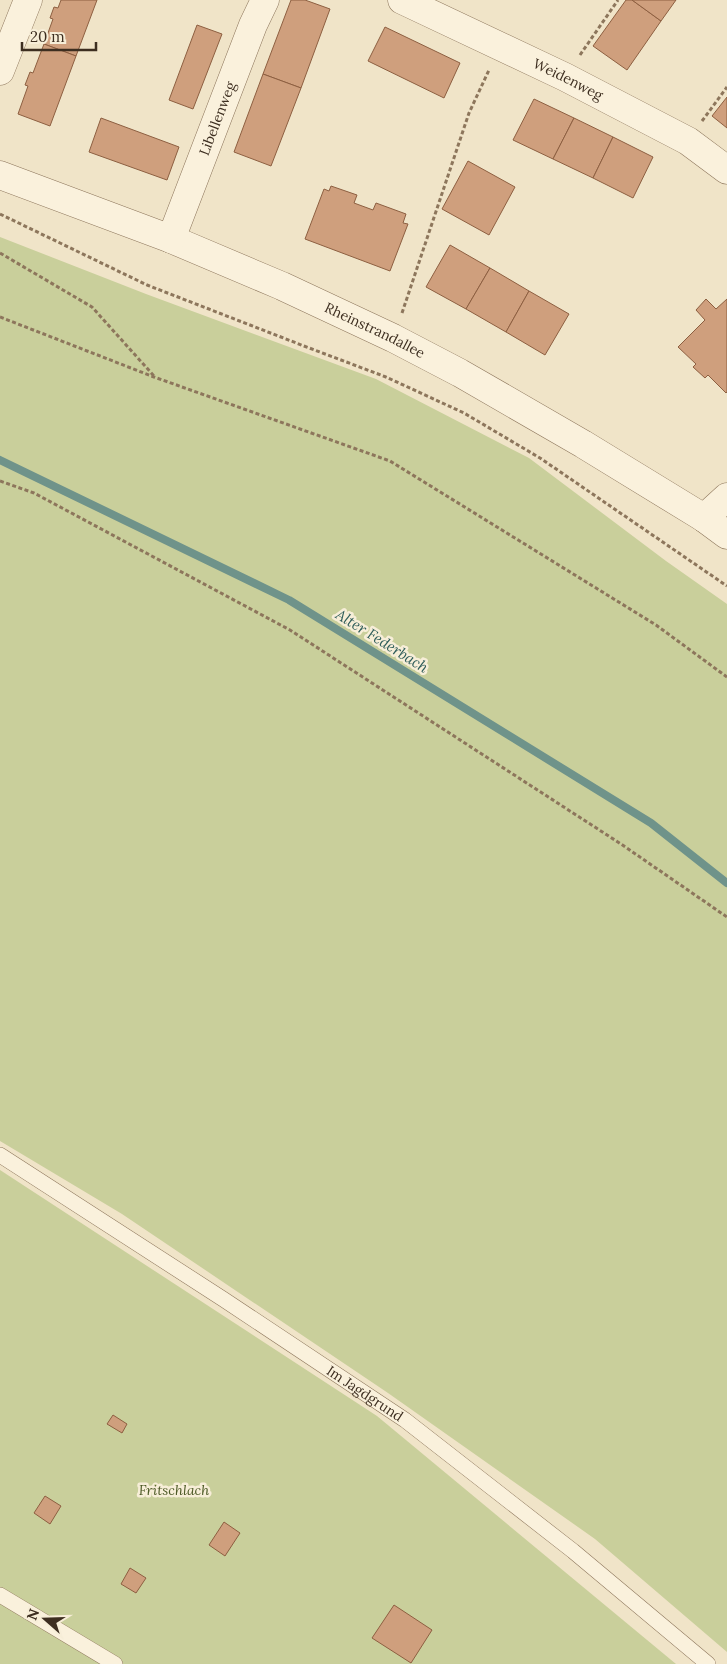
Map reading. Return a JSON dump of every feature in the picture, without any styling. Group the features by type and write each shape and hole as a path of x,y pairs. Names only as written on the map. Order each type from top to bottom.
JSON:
{"street":[{"path":"0,71 28,0"},
{"name":"Libellenweg","path":"171,239 253,25 265,0"},
{"name":"Weidenweg","path":"402,0 565,77 688,141 727,170"},
{"name":"Rheinstrandallee","path":"0,175 171,239 282,286 393,338 460,373 583,444 704,518 727,535"},
{"path":"704,518 727,497"}],"lane":[{"name":"Im Jagdgrund","path":"0,1155 223,1299 405,1420 573,1551 708,1664"},
{"path":"0,1595 115,1664"}],"path":[{"path":"565,77 618,0"},
{"path":"393,338 469,113 501,48"},
{"path":"688,141 727,87"},
{"path":"0,214 147,285 386,376 464,414 540,458 727,586"},
{"path":"0,253 92,307 154,377"},
{"path":"0,317 154,377 390,461 656,625 727,677"},
{"path":"0,481 34,494 290,630 621,844 727,917"}],"green space":[{"path":"0,237 146,294 376,379 529,458 666,561 727,604 727,1652 595,1539 388,1393 122,1214 0,1141"},
{"name":"Fritschlach","path":"0,1170 377,1416 676,1664 0,1664"}],"building":[{"path":"61,0 97,0 76,56 44,44 53,19 50,18 54,7 58,8"},
{"path":"291,0 305,0 330,9 301,88 263,74"},
{"path":"626,0 632,0 661,21 627,70 593,46"},
{"path":"632,0 676,0 661,21"},
{"path":"197,25 222,34 193,109 169,100"},
{"path":"385,27 460,63 444,98 368,61"},
{"path":"44,44 76,56 50,126 18,114 28,86 25,85 30,72 33,73"},
{"path":"263,74 301,88 271,166 234,152"},
{"path":"727,97 727,128 712,116"},
{"path":"534,99 574,118 553,159 513,140"},
{"path":"101,118 179,147 167,180 89,152"},
{"path":"574,118 613,137 593,178 553,159"},
{"path":"613,137 653,157 633,198 593,178"},
{"path":"468,161 515,187 489,235 442,209"},
{"path":"331,186 357,195 354,203 373,210 376,203 406,214 403,223 408,224 390,271 305,239 324,189 329,191"},
{"path":"450,245 490,268 466,309 426,287"},
{"path":"490,268 529,291 506,332 466,309"},
{"path":"529,291 569,314 545,355 506,332"},
{"path":"706,299 716,309 727,299 726,393 708,375 705,378 693,367 696,364 678,347 705,320 696,310"},
{"path":"113,1415 127,1424 122,1433 107,1424"},
{"path":"45,1496 61,1506 50,1524 34,1513"},
{"path":"224,1522 240,1533 225,1556 209,1545"},
{"path":"130,1568 146,1578 136,1593 121,1584"},
{"path":"394,1605 432,1630 411,1663 372,1638"}],"waterway":[{"name":"Alter Federbach","path":"0,460 289,600 651,823 727,883"}]}
